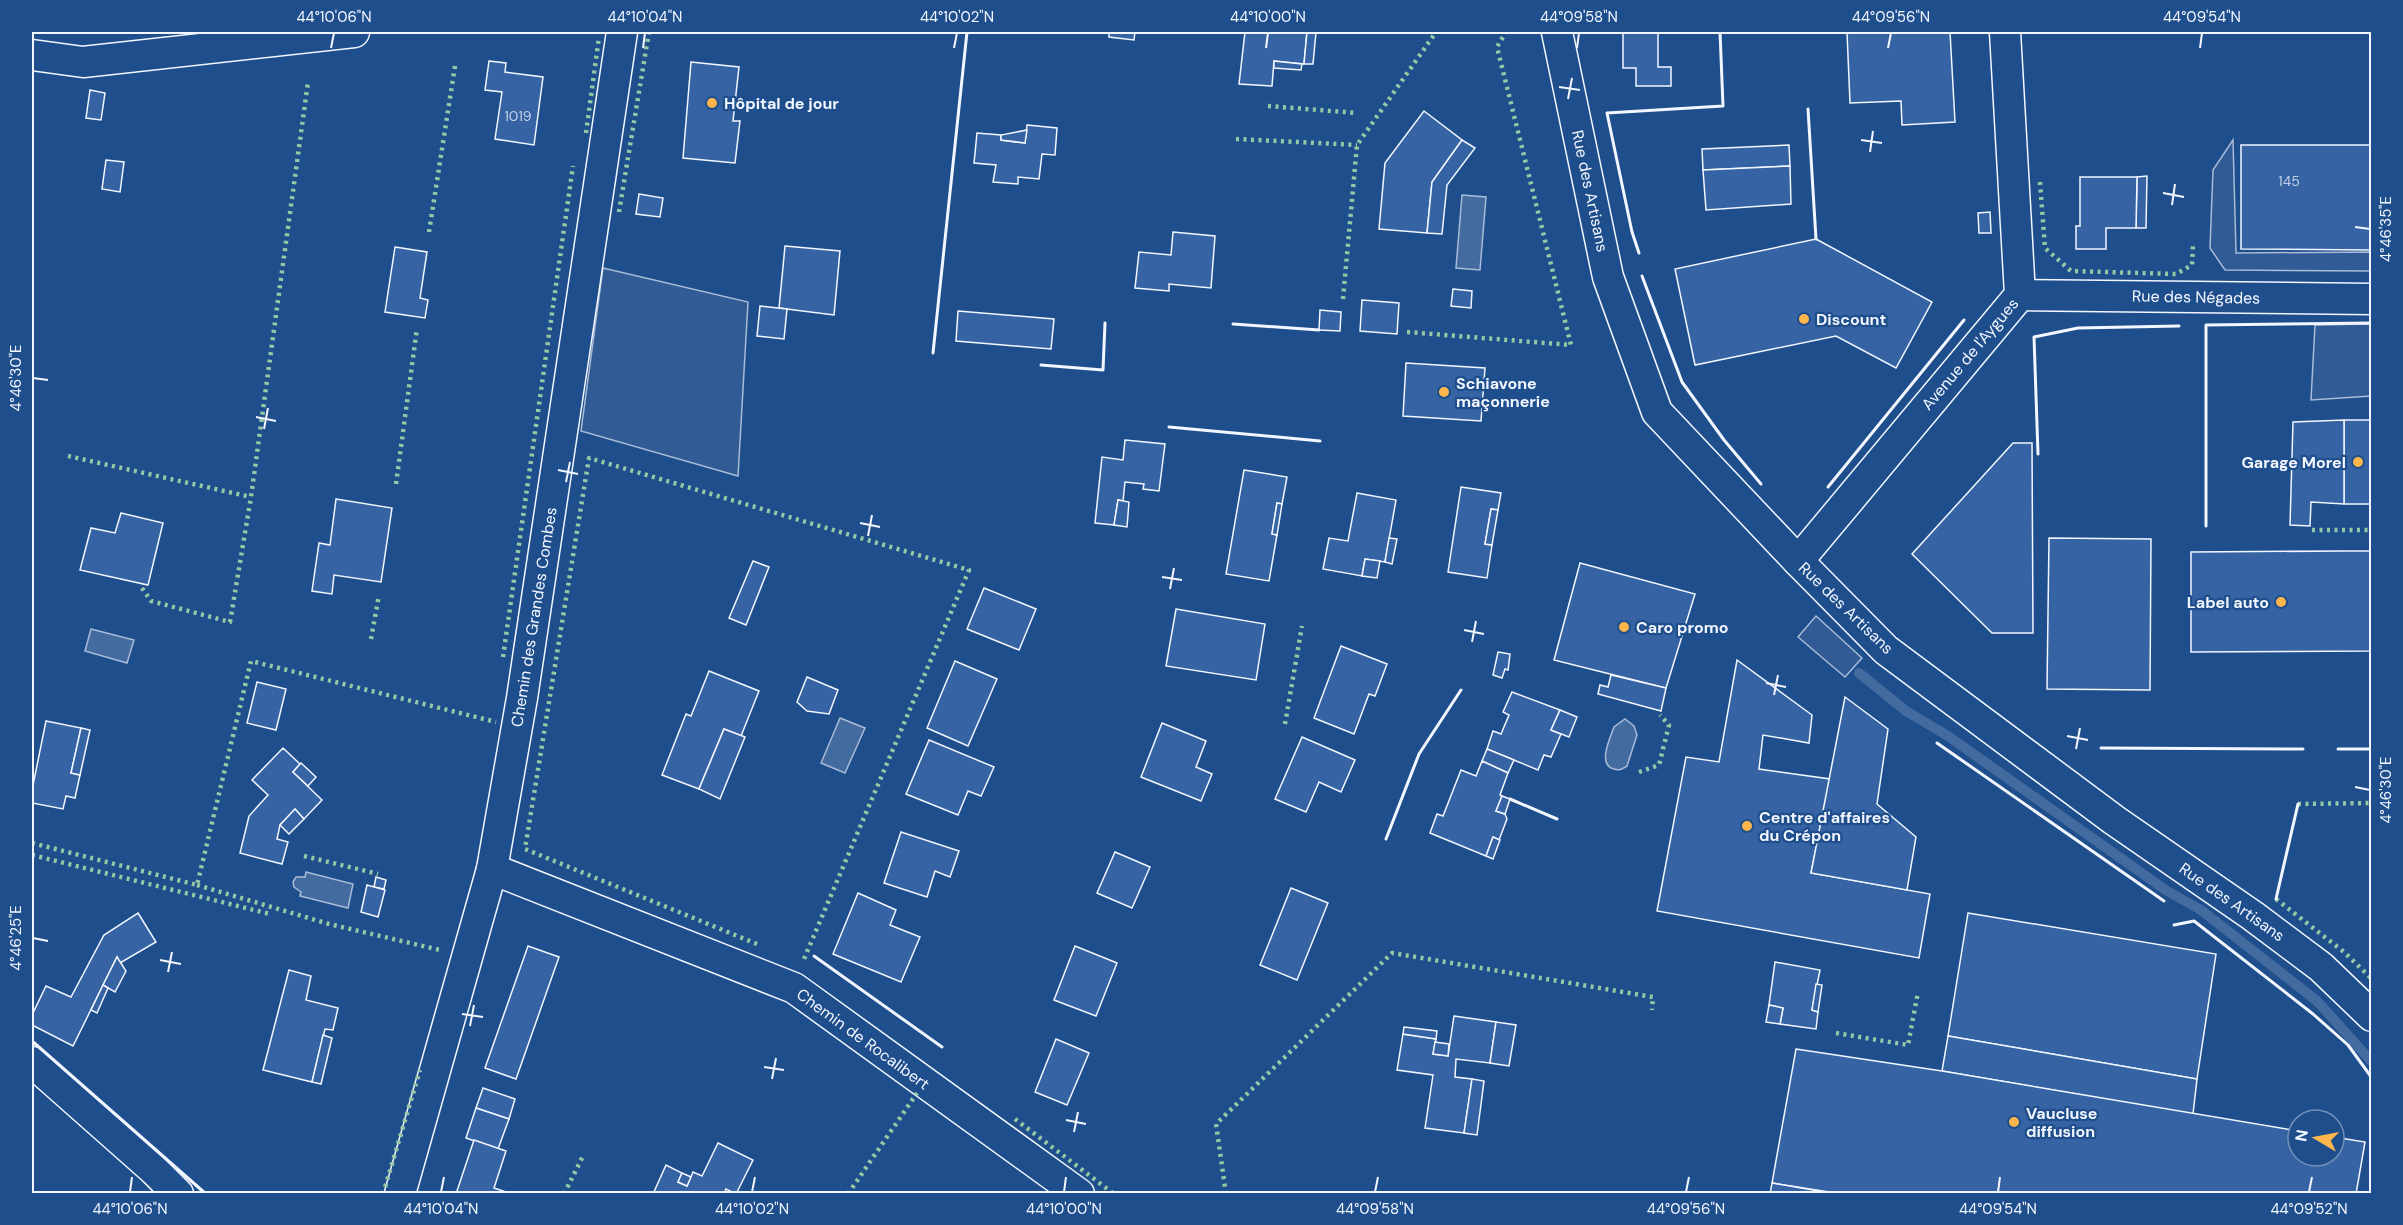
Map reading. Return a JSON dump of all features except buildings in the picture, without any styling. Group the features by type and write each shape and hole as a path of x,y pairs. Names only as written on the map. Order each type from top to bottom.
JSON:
{"street":[{"path":"32,55 83,62 354,32"},
{"name":"Chemin des Grandes Combes","path":"400,1194 492,869 522,698 622,32"},
{"name":"Rue des Artisans","path":"1557,32 1608,277 1657,412 1886,650 2114,820 2261,922 2320,967 2372,1016"},
{"name":"Avenue de l'Aygues","path":"1798,561 2020,295 2005,32"},
{"name":"Rue des Négades","path":"2020,295 2372,299"},
{"name":"Chemin de Rocalibert","path":"492,869 794,988 1079,1194"},
{"path":"32,1062 178,1194"}],"shaded area":[{"path":"2233,140 2236,253 2371,252 2371,271 2225,270 2210,248 2213,170"},
{"path":"1462,195 1486,197 1480,270 1456,268"},
{"path":"603,268 748,302 738,476 581,431"},
{"path":"2371,324 2371,396 2311,400 2315,325"},
{"path":"1816,616 1862,658 1845,677 1798,637"},
{"path":"91,629 134,640 127,663 85,651"},
{"path":"840,718 865,728 845,773 821,763"},
{"path":"1625,719 1634,726 1637,735 1627,766 1616,770 1606,762 1606,751 1614,727"},
{"path":"306,872 353,884 348,908 300,896 301,892 294,887 293,882 296,877 305,877"}],"waterway":[{"path":"1859,673 1906,711 1948,736 2167,891 2201,910 2317,1001 2372,1062"}],"hedge":[{"path":"619,212 649,32"},
{"path":"1343,299 1357,145 1436,32"},
{"path":"1407,332 1571,345 1497,47 1506,32"},
{"path":"586,133 599,37"},
{"path":"429,232 455,66"},
{"path":"142,588 151,601 230,622 251,497 308,82"},
{"path":"1268,106 1357,113"},
{"path":"1236,139 1357,145"},
{"path":"503,657 573,166"},
{"path":"2040,182 2045,248 2071,271 2176,274 2192,265 2193,244"},
{"path":"396,484 417,328"},
{"path":"68,456 251,497"},
{"path":"757,944 525,849 589,458 969,570 804,959"},
{"path":"2312,530 2372,530"},
{"path":"371,639 379,595"},
{"path":"1285,724 1302,626"},
{"path":"32,843 197,885 251,661 496,722"},
{"path":"1639,772 1659,765 1669,725 1660,715"},
{"path":"2298,804 2372,803"},
{"path":"32,855 270,914"},
{"path":"304,856 378,874"},
{"path":"197,885 329,924 440,950"},
{"path":"2276,899 2344,952 2372,979"},
{"path":"1226,1194 1216,1124 1392,953 1653,997 1652,1010"},
{"path":"1836,1033 1908,1045 1918,992"},
{"path":"383,1194 420,1070"},
{"path":"848,1194 917,1093"},
{"path":"1015,1119 1114,1194"},
{"path":"564,1194 583,1156"}],"wall":[{"path":"933,353 967,32"},
{"path":"1639,253 1632,232 1607,113 1723,106 1720,32"},
{"path":"1808,109 1816,239"},
{"path":"1642,276 1682,382 1724,440 1761,484"},
{"path":"1828,487 1964,320"},
{"path":"1041,365 1103,370 1105,323"},
{"path":"2206,526 2206,325 2372,323"},
{"path":"1233,324 1319,330"},
{"path":"2038,454 2034,337 2078,328 2179,326"},
{"path":"1169,427 1320,441"},
{"path":"1386,839 1419,754 1461,690"},
{"path":"1937,743 2164,901"},
{"path":"2101,748 2303,749"},
{"path":"2338,749 2372,749"},
{"path":"1510,799 1557,819"},
{"path":"2276,899 2298,804"},
{"path":"2174,925 2194,921 2313,1014 2348,1045 2372,1078"},
{"path":"814,956 942,1047"},
{"path":"32,1041 206,1194"}],"place":[{"name":"Hôpital de jour","path":"712,103"},
{"name":"Discount","path":"1804,319"},
{"name":"Schiavone maçonnerie","path":"1444,392"},
{"name":"Garage Morel","path":"2358,462"},
{"name":"Label auto","path":"2281,602"},
{"name":"Caro promo","path":"1624,627"},
{"name":"Centre d'affaires du Crépon","path":"1747,826"},
{"name":"Vaucluse diffusion","path":"2014,1122"}]}
